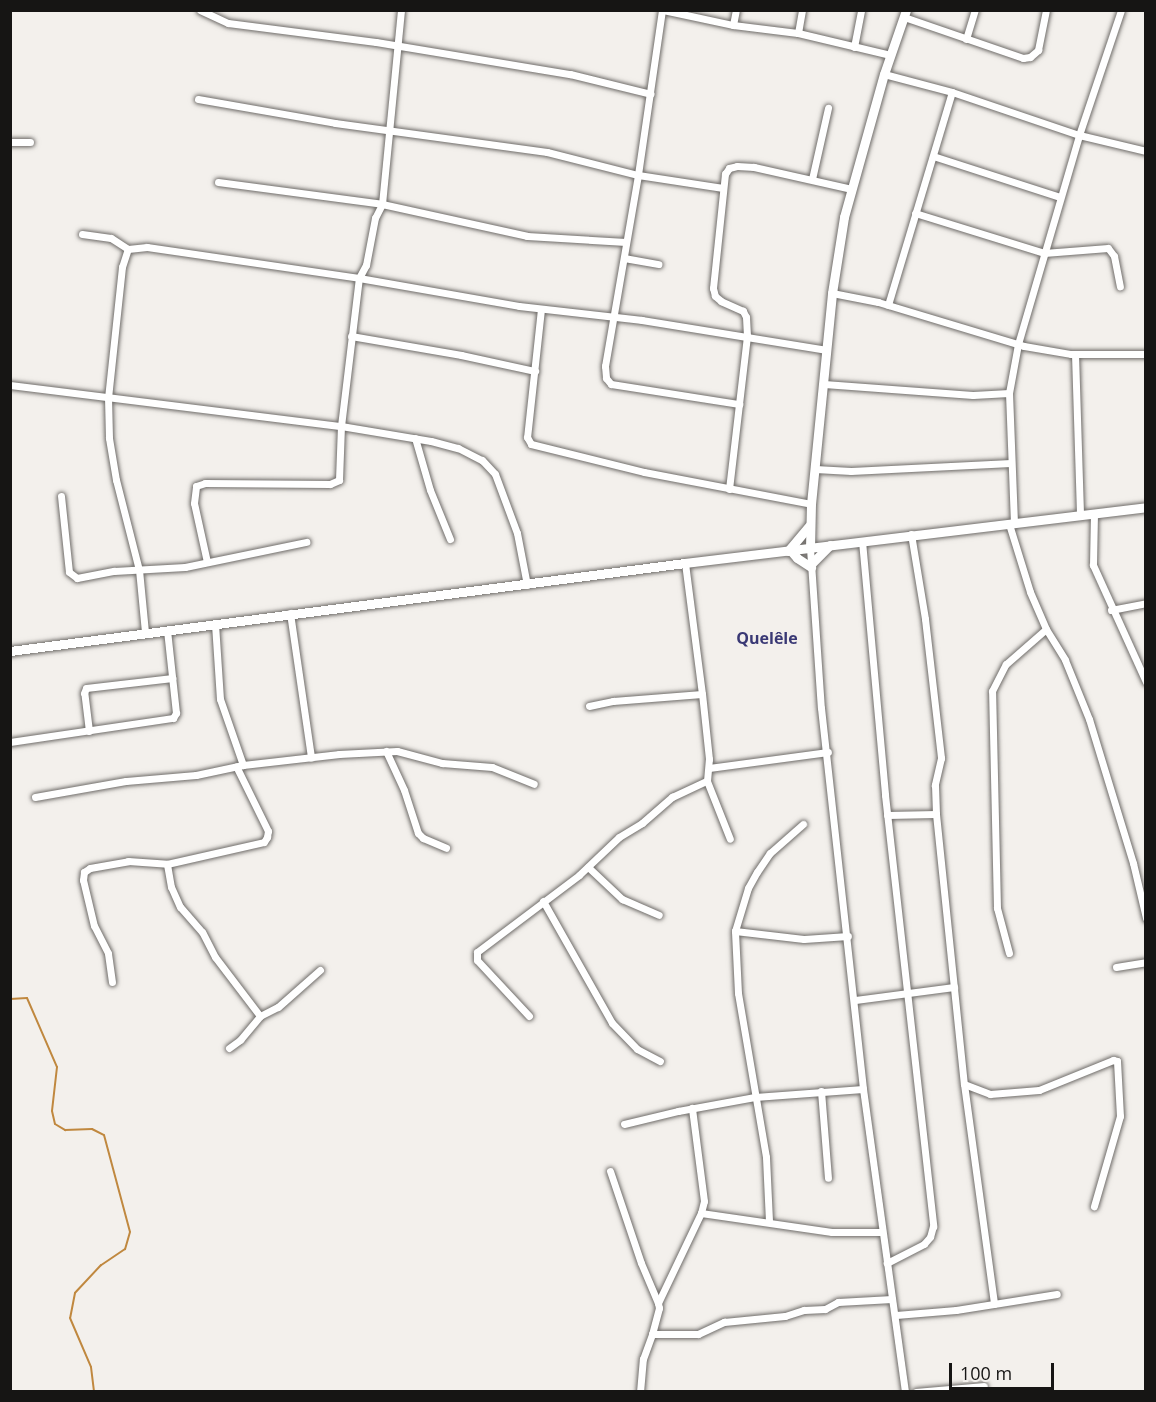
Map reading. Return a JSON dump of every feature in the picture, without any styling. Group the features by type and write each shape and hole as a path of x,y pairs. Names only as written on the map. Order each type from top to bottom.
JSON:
{"main road":[{"path":"810,548 811,504 825,384 832,293 844,217 884,74 905,14"},
{"path":"10,651 911,534 1146,507"},
{"path":"810,528 828,546"},
{"path":"789,551 810,528"},
{"path":"789,551 811,566 828,546"}],"street":[{"path":"200,10 213,19 239,26 399,46 570,74 651,93"},
{"path":"207,562 194,503 196,486 205,483 336,483 340,475 341,426 358,278 366,266 375,218 382,204 401,10"},
{"path":"739,404 611,384 606,378 605,366 638,175 662,10 733,25 798,33 890,55"},
{"path":"733,25 736,10"},
{"path":"798,33 802,10"},
{"path":"854,47 861,10"},
{"path":"966,39 975,10"},
{"path":"905,14 966,39 1023,58 1030,57 1038,50 1046,10"},
{"path":"1121,10 1079,135 1018,344 1009,393 1011,523 1021,568 1046,629 1065,660 1085,708 1133,863 1146,918"},
{"path":"884,74 952,92 1079,135 1146,151"},
{"path":"888,305 952,92"},
{"path":"198,99 390,131 547,152 638,175 723,188"},
{"path":"812,179 828,108"},
{"path":"10,142 30,142"},
{"path":"933,156 1060,197"},
{"path":"729,489 747,336 746,318 742,311 721,301 715,296 713,288 725,174 729,168 737,165 852,189"},
{"path":"218,182 382,204 527,236 626,243"},
{"path":"915,213 1044,253 1107,248 1114,256 1120,286"},
{"path":"82,234 111,238 128,249 147,248 358,278 541,309 747,336 827,350"},
{"path":"128,249 122,267 108,398 111,458 139,570 145,632"},
{"path":"624,258 658,264"},
{"path":"832,293 888,305 1018,344 1075,354 1146,354"},
{"path":"541,309 527,437 531,444 729,489 811,504"},
{"path":"351,336 461,355 535,371"},
{"path":"1075,354 1080,515"},
{"path":"825,384 973,395 1009,393"},
{"path":"10,385 341,426 416,438 464,451 492,469 517,534 527,585"},
{"path":"416,438 430,490 450,539"},
{"path":"815,469 851,471 1011,463"},
{"path":"61,496 69,572 77,578 114,571 166,570 306,542"},
{"path":"1094,513 1093,565 1146,682"},
{"path":"911,534 925,619 941,758 936,785 936,814 964,1084 994,1304"},
{"path":"862,541 887,815 933,1226 930,1237 924,1244 887,1263"},
{"path":"810,548 814,624 863,1089 905,1392"},
{"path":"685,563 702,694 709,768 707,781 730,839"},
{"path":"1112,610 1146,603"},
{"path":"290,614 311,757"},
{"path":"112,982 108,953 94,926 83,880 84,872 90,868 128,861 167,864 264,842 267,837 268,831 240,766 220,699 214,624"},
{"path":"1009,952 997,908 992,691 1006,664 1046,629"},
{"path":"10,742 173,718 176,712 167,630"},
{"path":"89,731 84,693 86,688 172,678"},
{"path":"589,706 613,701 702,694"},
{"path":"386,751 404,790 418,833 423,838 446,848"},
{"path":"34,797 63,790 196,775 240,766 386,751 408,752 442,763 492,767 534,784"},
{"path":"709,768 828,752"},
{"path":"529,1016 477,960 476,954 588,867 619,837 642,823 672,797 707,781"},
{"path":"887,815 936,814"},
{"path":"769,1221 766,1157 736,977 735,931 748,888 757,872 770,853 803,824"},
{"path":"167,864 171,887 180,908 202,932 215,957 260,1016"},
{"path":"588,867 622,899 659,915"},
{"path":"543,901 612,1023 637,1049 660,1061"},
{"path":"735,931 804,939 848,936"},
{"path":"1116,967 1146,962"},
{"path":"229,1048 240,1040 260,1016 278,1007 320,970"},
{"path":"855,1000 954,987"},
{"path":"964,1084 993,1094 1039,1090 1113,1060 1117,1061 1120,1116 1094,1206"},
{"path":"624,1124 692,1108 755,1097 863,1089"},
{"path":"821,1091 828,1178"},
{"path":"658,1303 701,1213 703,1190 692,1108"},
{"path":"610,1171 659,1308 643,1359 640,1392"},
{"path":"701,1213 769,1221 832,1232 882,1232"},
{"path":"896,1315 1057,1294"},
{"path":"652,1334 698,1334 724,1323 785,1317 804,1310 825,1309 838,1302 892,1299"},
{"path":"916,1392 984,1386"}],"waterway":[{"path":"10,999 27,998 57,1067 52,1111 55,1124 65,1130 92,1129 104,1135 130,1232 125,1249 101,1265 75,1293 70,1318 91,1367 94,1392"}],"district":[{"name":"Quelêle","path":"767,638"}]}
